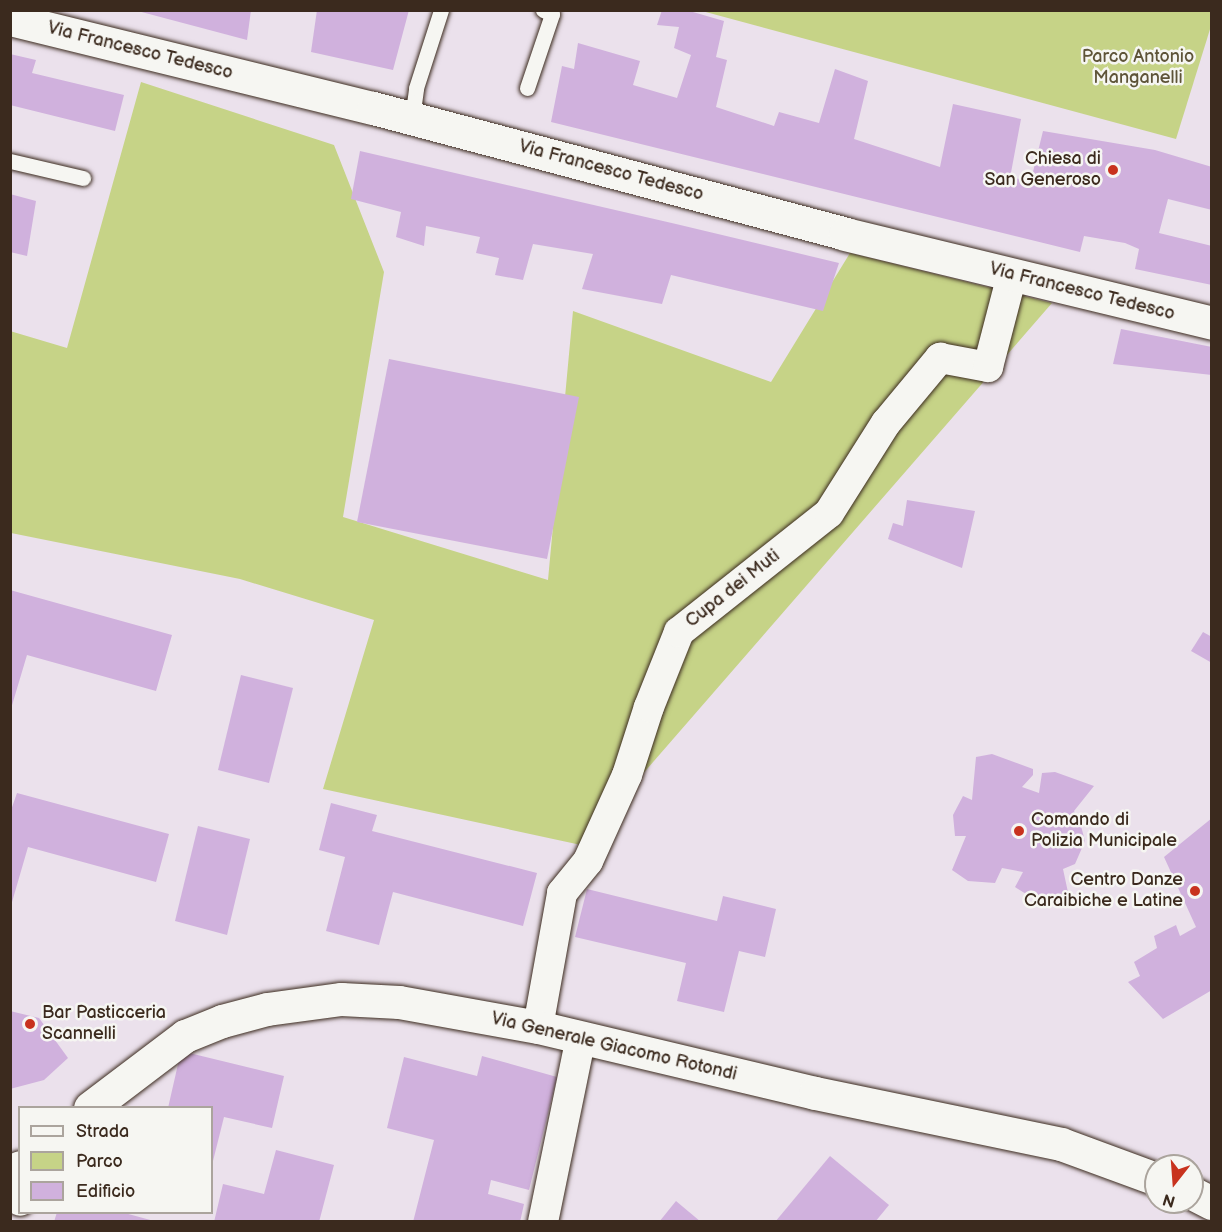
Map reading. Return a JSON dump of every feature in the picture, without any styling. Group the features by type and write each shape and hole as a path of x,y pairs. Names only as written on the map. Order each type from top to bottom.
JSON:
{"street":[{"name":"Via Francesco Tedesco","path":"10,19 412,118 845,234 1212,323"},
{"name":"Cupa dei Muti","path":"538,1027 562,893 588,861 627,775 649,707 679,632 830,513 886,423 940,358 988,367 1012,275"},
{"name":"Via Generale Giacomo Rotondi","path":"91,1106 185,1036 222,1021 267,1009 342,999 399,1002 538,1027 815,1093 1061,1144 1144,1175"},
{"path":"543,1221 581,1037"}],"lane":[{"path":"412,118 416,88 441,10"},
{"path":"527,88 552,14 543,10"},
{"path":"10,161 83,178"}],"green space":[{"name":"Parco Antonio Manganelli","path":"1211,10 1211,26 1176,139 702,11"},
{"path":"141,82 334,145 384,272 343,517 548,580 573,311 771,382 850,253 1052,303 581,845 323,789 374,620 240,579 11,533 10,331 67,348"}],"building":[{"path":"134,10 251,10 247,40"},
{"path":"317,10 409,10 393,70 311,52"},
{"path":"662,10 686,10 724,21 716,57 727,60 716,107 774,126 779,112 819,123 835,69 868,81 854,139 940,167 953,104 1021,119 1010,178 1031,180 1043,131 1155,150 1212,167 1212,210 1168,199 1159,233 1212,246 1212,285 1135,269 1139,249 1125,243 1084,236 1080,252 551,122 562,66 574,69 578,43 640,61 633,85 677,98 691,55 674,48 679,27 657,25"},
{"path":"10,54 36,60 32,73 124,95 115,131 10,105"},
{"path":"360,151 839,263 823,311 671,275 662,304 582,289 593,254 533,244 523,280 495,275 499,258 476,253 480,237 426,226 424,246 396,237 401,212 351,199"},
{"path":"10,194 36,201 27,256 10,252"},
{"path":"1121,329 1212,347 1212,375 1113,364"},
{"path":"389,359 579,397 547,559 357,522"},
{"path":"907,500 975,511 962,568 888,539 893,523 903,526"},
{"path":"10,590 172,635 156,691 27,655 10,712"},
{"path":"1203,632 1212,637 1212,663 1191,651"},
{"path":"241,675 293,688 269,783 218,770"},
{"name":"Comando di Polizia Municipale","path":"992,754 1033,769 1033,775 1022,787 1039,793 1042,773 1055,772 1094,786 1074,811 1085,841 1075,864 1063,869 1069,897 1042,900 1031,897 1015,887 1023,872 1002,868 995,883 968,881 952,870 966,836 955,836 953,815 963,796 972,800 976,757"},
{"path":"17,793 169,834 156,882 28,847 10,909 10,813"},
{"path":"331,803 377,815 372,831 537,873 523,926 393,892 379,945 326,931 345,857 319,850"},
{"name":"Centro Danze Caraibiche e Latine","path":"1212,818 1212,990 1163,1019 1128,982 1140,976 1134,962 1157,948 1154,936 1176,925 1180,936 1196,927 1164,857"},
{"path":"198,826 250,839 227,935 175,921"},
{"path":"587,889 717,921 723,896 776,909 765,957 739,951 724,1012 677,1001 686,963 575,937"},
{"path":"10,1011 39,1018 68,1058 44,1080 10,1089"},
{"path":"181,1051 284,1076 272,1128 224,1117 213,1161 213,1106 168,1106"},
{"path":"482,1056 557,1077 529,1190 491,1180 488,1194 524,1204 520,1222 413,1222 434,1140 387,1128 404,1057 477,1076"},
{"path":"276,1150 334,1165 319,1222 214,1222 223,1184 264,1194"},
{"path":"830,1156 889,1205 875,1222 775,1222"},
{"path":"676,1201 701,1222 659,1222"},
{"path":"56,1214 128,1214 154,1221 54,1222"}],"place":[{"name":"Chiesa di San Generoso","path":"1113,170"},
{"name":"Comando di Polizia Municipale","path":"1019,831"},
{"name":"Centro Danze Caraibiche e Latine","path":"1195,891"},
{"name":"Bar Pasticceria Scannelli","path":"30,1024"}]}
